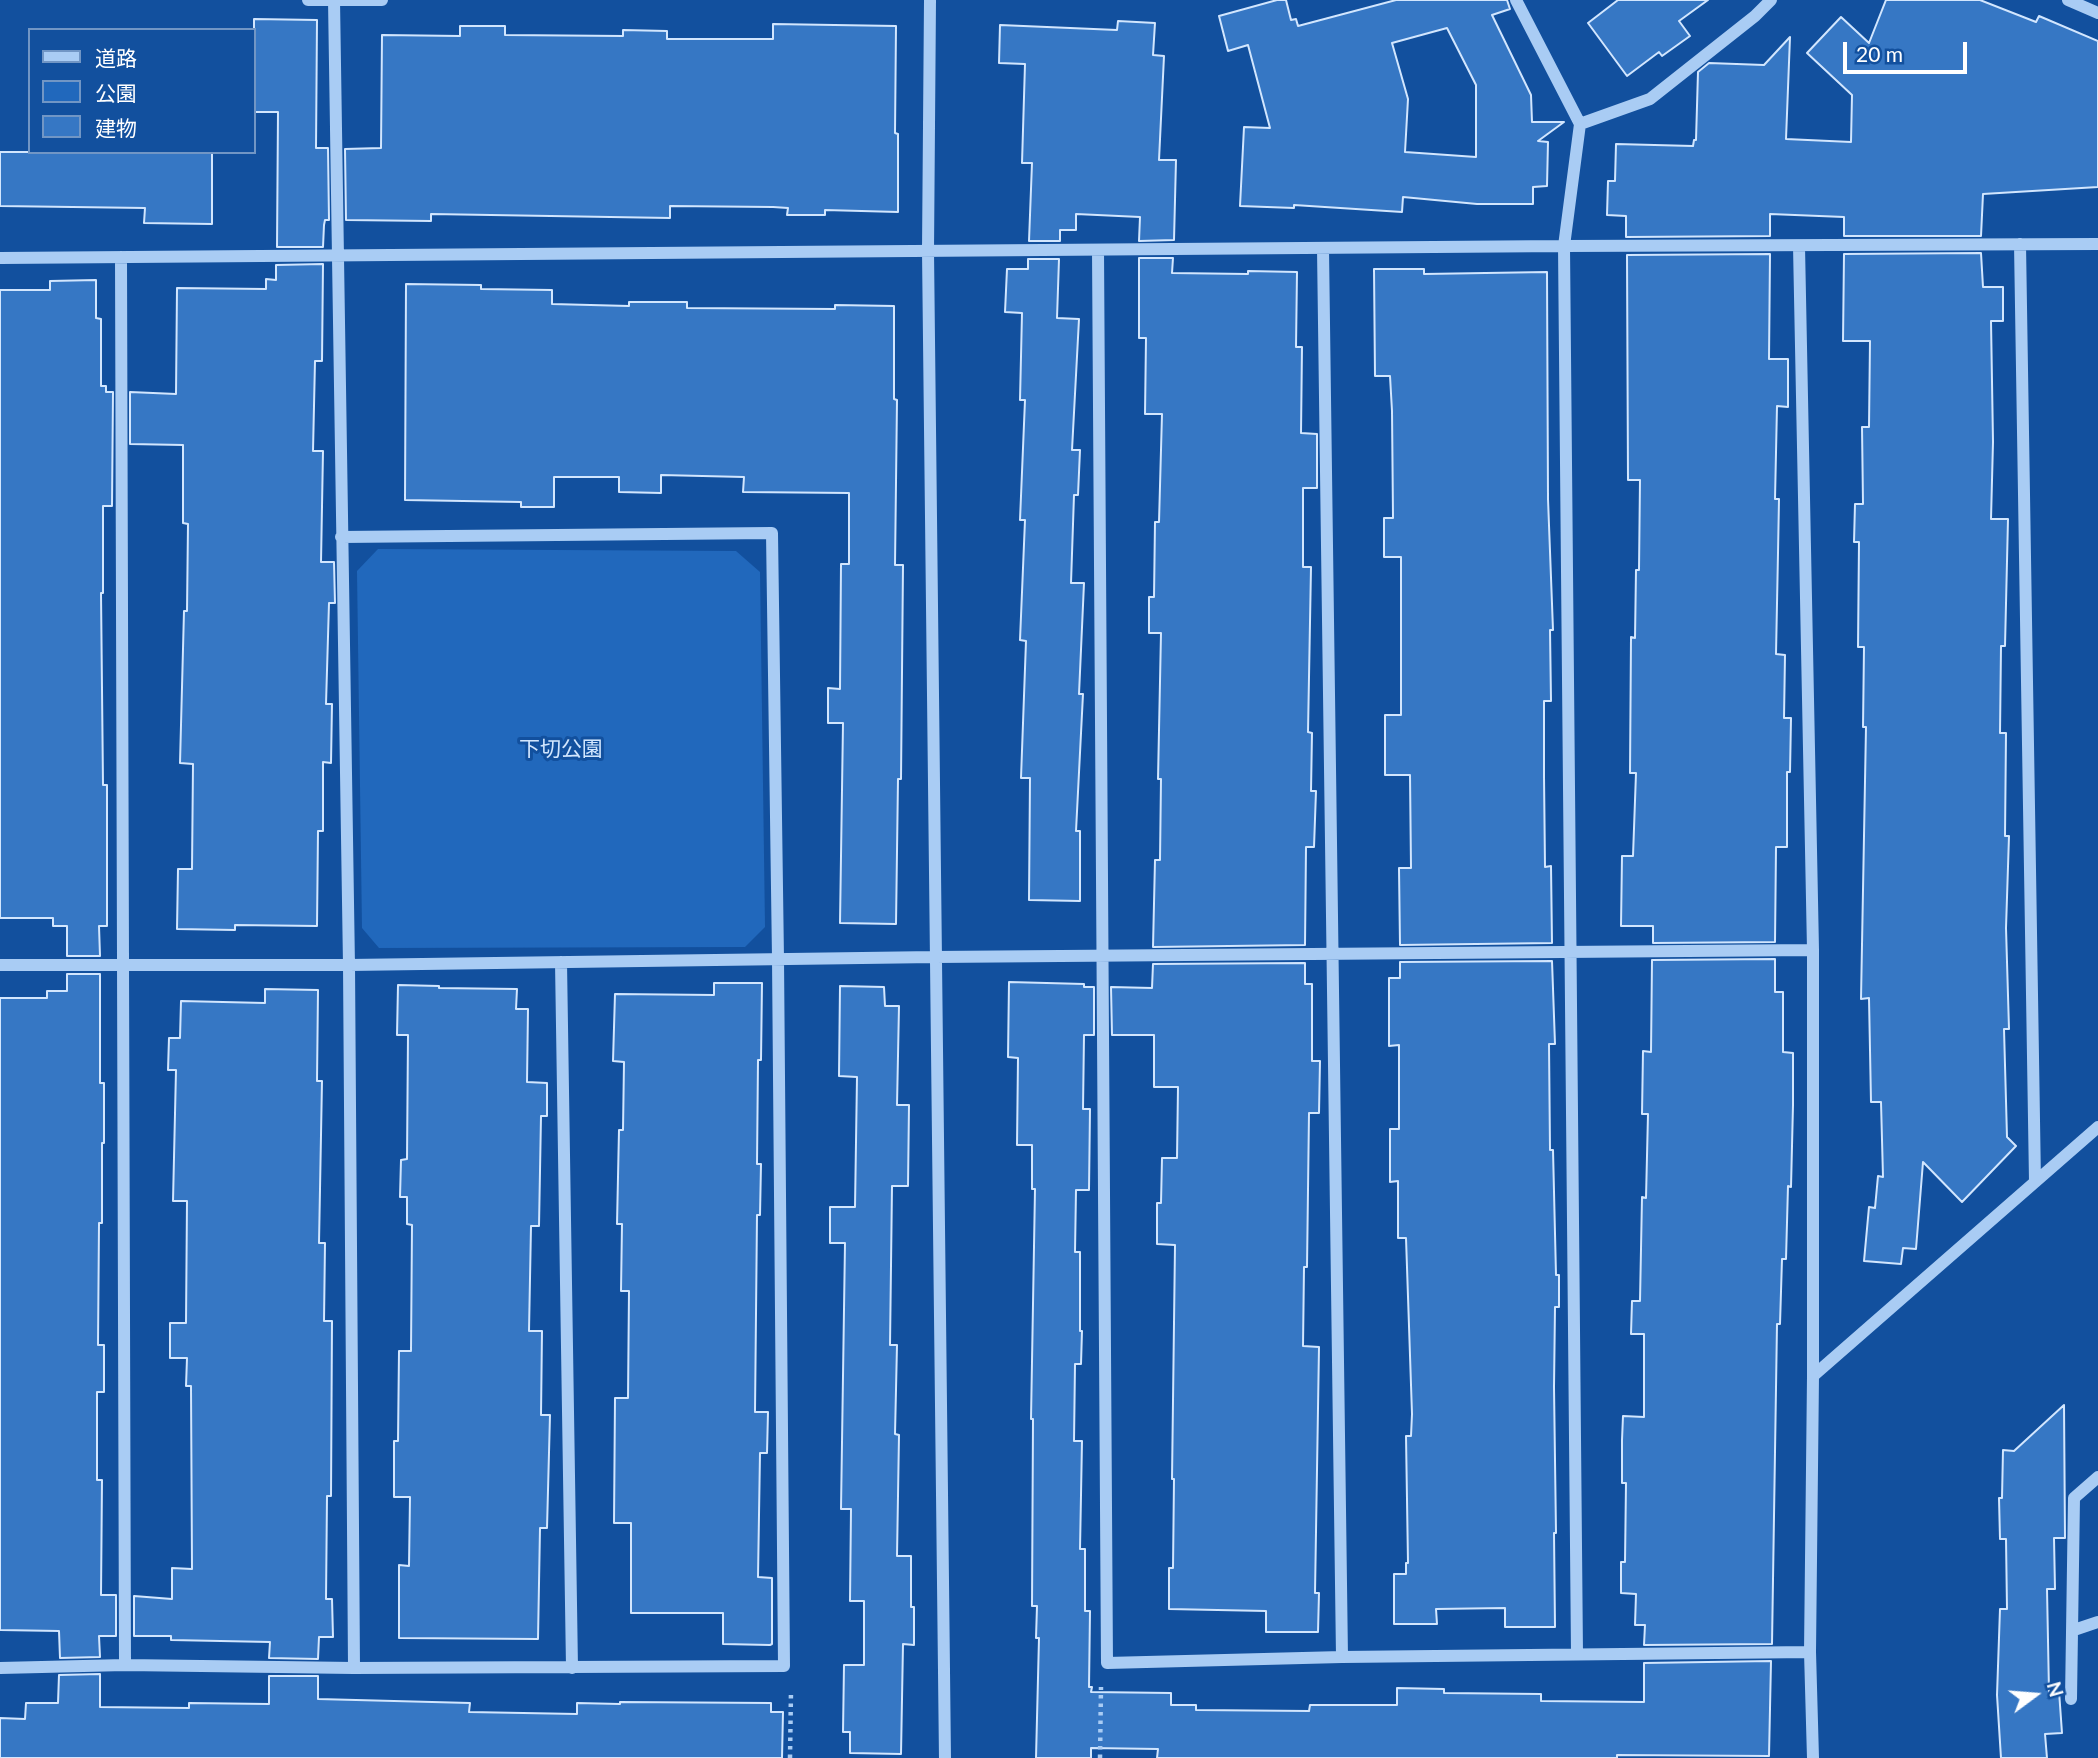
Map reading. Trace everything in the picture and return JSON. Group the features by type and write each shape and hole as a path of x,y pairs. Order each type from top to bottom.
{"street":[{"path":"308,0 382,0"},
{"path":"930,0 928,251 945,1758"},
{"path":"1516,0 1580,124 1564,246 1577,1654"},
{"path":"1580,124 1650,99 1755,16 1771,0"},
{"path":"2068,0 2098,13"},
{"path":"334,1 349,965 354,1668"},
{"path":"2020,244 2035,1182"},
{"path":"0,258 2098,244"},
{"path":"1799,246 1813,950 1810,1652 1812,1758"},
{"path":"1323,249 1342,1657"},
{"path":"1098,250 1108,1663 1342,1657 1810,1652"},
{"path":"121,257 125,1665"},
{"path":"0,1668 125,1665 354,1668 784,1666 772,533 341,537"},
{"path":"0,965 349,965 1813,950"},
{"path":"561,962 572,1668"},
{"path":"1813,1376 2098,1127"},
{"path":"2071,1699 2074,1498 2098,1478"},
{"path":"2074,1630 2098,1622"}],"path":[{"path":"1100,1758 1099,1694 1108,1663"},
{"path":"784,1666 791,1689 790,1758"}],"green space":[{"name":"下切公園","path":"378,549 736,551 760,572 765,927 745,947 379,948 362,928 357,571"}],"building":[{"path":"1286,0 1291,20 1296,19 1298,26 1396,0 1507,0 1510,9 1492,15 1531,95 1532,122 1564,122 1538,141 1548,142 1547,186 1533,187 1533,204 1477,204 1403,197 1402,212 1294,205 1294,208 1240,206 1244,127 1270,128 1248,45 1228,51 1219,16","holes":["1447,28 1476,85 1476,157 1405,152 1408,99 1392,43"]},
{"path":"1618,0 1708,0 1679,21 1690,36 1662,56 1659,52 1627,76 1588,23"},
{"path":"1886,0 1980,0 2036,22 2039,16 2098,41 2098,187 1983,194 1981,236 1844,236 1844,217 1770,214 1770,236 1626,237 1626,216 1607,215 1608,181 1615,181 1616,144 1693,146 1696,140 1698,72 1709,63 1764,65 1790,37 1786,139 1851,142 1852,95 1807,53 1841,17 1869,43"},
{"path":"254,19 317,20 316,148 328,148 329,220 325,220 323,247 277,247 278,112 256,112"},
{"path":"1118,21 1155,23 1153,55 1164,56 1159,160 1176,160 1174,240 1139,241 1140,217 1076,214 1076,230 1060,230 1060,241 1029,241 1032,163 1022,163 1025,64 999,63 1000,25 1117,30"},
{"path":"773,24 896,26 895,133 898,134 898,212 825,210 825,215 787,215 788,208 670,206 670,218 431,214 431,221 346,220 345,149 381,148 382,35 460,36 460,26 505,26 505,35 623,36 623,30 667,31 667,39 773,39"},
{"path":"0,152 212,154 212,224 144,223 145,208 0,206"},
{"path":"1981,253 1983,287 2003,287 2003,321 1991,321 1991,519 2008,519 2005,646 2001,646 2000,733 2006,733 2005,836 2009,836 2006,928 2009,1029 2004,1029 2007,1137 2016,1146 1962,1202 1923,1162 1916,1249 1903,1248 1901,1264 1864,1261 1869,1207 1875,1208 1878,1176 1883,1177 1881,1102 1871,1102 1869,998 1861,999 1866,727 1863,727 1864,647 1858,647 1859,542 1854,542 1855,504 1863,504 1862,427 1869,427 1870,341 1843,341 1844,254"},
{"path":"1770,254 1769,359 1788,359 1788,407 1777,406 1775,499 1779,499 1776,654 1785,655 1784,718 1791,718 1790,772 1787,772 1787,847 1776,847 1775,942 1653,943 1653,926 1621,926 1622,856 1633,856 1636,773 1630,773 1631,637 1635,638 1636,570 1639,570 1640,480 1628,480 1627,255"},
{"path":"1139,258 1173,258 1172,273 1297,272 1296,347 1302,347 1301,433 1317,434 1317,488 1303,488 1303,567 1311,567 1308,732 1312,733 1311,791 1316,791 1314,847 1306,847 1305,945 1153,947 1155,860 1160,860 1161,779 1158,779 1161,633 1149,633 1149,597 1154,597 1155,522 1159,522 1162,414 1145,414 1146,338 1139,338"},
{"path":"1028,259 1059,259 1057,318 1079,319 1072,450 1080,450 1078,495 1074,495 1071,583 1084,583 1079,694 1083,694 1076,831 1080,831 1080,901 1029,900 1030,778 1021,778 1026,641 1020,640 1025,520 1020,520 1025,400 1020,400 1022,313 1005,312 1007,269 1028,269"},
{"path":"323,264 322,361 315,361 313,451 323,451 321,562 334,562 335,603 329,603 326,704 332,704 331,763 323,762 323,831 318,831 317,926 235,925 235,930 177,929 178,869 192,869 193,764 180,763 188,524 183,523 183,445 130,444 130,392 176,394 177,288 266,289 266,279 276,280 276,265"},
{"path":"1374,269 1424,269 1424,274 1547,272 1548,499 1553,630 1550,630 1551,701 1544,701 1544,776 1545,867 1551,866 1552,943 1400,945 1399,868 1411,868 1410,775 1385,775 1385,715 1401,715 1401,557 1384,557 1384,518 1393,518 1392,411 1390,376 1375,376"},
{"path":"96,280 96,318 101,319 101,386 106,386 106,392 113,392 112,506 103,506 101,593 103,785 107,785 107,926 99,926 100,956 67,956 67,926 53,926 53,918 0,918 0,290 50,290 50,281"},
{"path":"406,284 552,290 552,304 629,306 629,302 687,302 687,308 835,309 835,305 894,306 894,399 897,400 895,565 903,565 901,779 898,779 896,924 840,923 843,723 828,723 828,688 840,689 841,564 849,564 849,493 743,492 744,477 661,475 661,493 619,492 619,477 554,477 554,507 521,507 521,502 405,500"},
{"path":"1775,959 1775,992 1783,992 1783,1052 1793,1053 1793,1105 1786,1259 1782,1259 1780,1324 1777,1324 1772,1644 1644,1645 1645,1625 1635,1625 1636,1594 1621,1593 1621,1562 1625,1562 1626,1483 1622,1483 1622,1440 1623,1416 1644,1417 1644,1334 1631,1334 1632,1301 1640,1301 1642,1197 1646,1198 1648,1114 1642,1114 1643,1051 1651,1052 1652,960"},
{"path":"1552,961 1555,1044 1549,1044 1550,1150 1553,1150 1556,1275 1559,1275 1559,1307 1555,1307 1554,1387 1555,1627 1505,1627 1505,1608 1436,1609 1437,1624 1394,1624 1394,1574 1406,1574 1408,1563 1406,1436 1411,1436 1412,1414 1406,1238 1398,1238 1398,1181 1390,1182 1390,1129 1399,1129 1399,1045 1389,1046 1389,978 1400,978 1400,962"},
{"path":"1305,963 1305,984 1312,984 1312,1061 1320,1061 1319,1113 1309,1113 1303,1346 1319,1347 1315,1593 1319,1593 1318,1632 1266,1632 1266,1611 1169,1609 1169,1568 1173,1568 1175,1245 1157,1244 1157,1203 1161,1203 1162,1158 1177,1158 1178,1087 1154,1087 1154,1035 1112,1035 1111,987 1152,988 1153,964"},
{"path":"67,974 100,974 100,1083 104,1083 104,1143 102,1223 99,1223 98,1345 104,1345 104,1392 97,1392 97,1480 102,1480 101,1595 116,1595 116,1636 99,1636 100,1657 60,1658 59,1631 0,1630 0,998 47,998 47,991 67,991"},
{"path":"1009,982 1084,984 1084,987 1094,987 1094,1035 1084,1035 1083,1109 1090,1109 1089,1190 1076,1190 1075,1252 1080,1252 1082,1331 1081,1364 1075,1364 1074,1441 1082,1441 1080,1549 1085,1549 1085,1611 1090,1611 1091,1692 1171,1693 1171,1705 1196,1705 1196,1710 1309,1711 1310,1705 1397,1705 1397,1688 1444,1689 1444,1693 1541,1694 1541,1701 1644,1702 1644,1663 1771,1661 1769,1756 1157,1758 1158,1749 1091,1748 1091,1758 1036,1758 1039,1638 1036,1638 1037,1606 1032,1606 1031,1419 1035,1189 1032,1189 1032,1145 1017,1145 1018,1058 1008,1057"},
{"path":"714,983 762,983 761,1060 758,1060 757,1164 761,1164 760,1215 757,1215 755,1412 768,1412 767,1453 760,1453 758,1577 772,1578 770,1645 723,1644 723,1613 631,1613 631,1523 614,1523 615,1398 628,1398 629,1291 621,1291 622,1224 617,1224 624,1062 613,1061 615,994 714,995"},
{"path":"398,985 517,989 516,1009 528,1009 527,1082 547,1083 547,1116 541,1116 539,1226 531,1226 529,1331 542,1331 541,1415 550,1415 547,1528 540,1528 538,1639 399,1638 399,1565 409,1566 410,1497 394,1497 394,1441 398,1441 399,1351 411,1351 412,1225 407,1224 407,1197 400,1197 401,1160 407,1159 408,1035 397,1035"},
{"path":"840,986 884,987 885,1006 899,1006 897,1105 909,1105 908,1186 892,1186 890,1345 897,1345 897,1556 911,1556 911,1607 914,1607 914,1645 903,1644 901,1754 850,1753 850,1732 843,1732 844,1665 864,1665 864,1601 850,1601 851,1509 841,1509 845,1243 830,1243 830,1207 855,1207 857,1077 839,1076"},
{"path":"265,989 318,990 317,1081 322,1081 319,1243 325,1243 324,1321 332,1321 331,1496 327,1496 326,1599 332,1599 333,1637 319,1637 318,1659 269,1658 270,1642 171,1640 171,1636 134,1636 134,1596 172,1599 172,1568 192,1569 191,1386 186,1386 187,1358 170,1358 170,1323 186,1323 187,1201 173,1201 176,1070 168,1070 169,1038 180,1038 181,1001 265,1003"},
{"path":"2064,1405 2065,1538 2054,1538 2055,1589 2047,1589 2049,1692 2059,1691 2062,1733 2045,1734 2047,1758 2001,1758 1997,1695 2000,1609 2007,1609 2006,1539 2000,1539 1999,1498 2002,1498 2003,1450 2014,1451"},
{"path":"100,1674 100,1707 189,1708 189,1703 269,1704 269,1676 318,1676 318,1699 470,1703 469,1712 577,1714 577,1703 771,1703 771,1712 783,1712 782,1758 0,1758 0,1718 25,1719 26,1703 58,1703 59,1675"}]}
